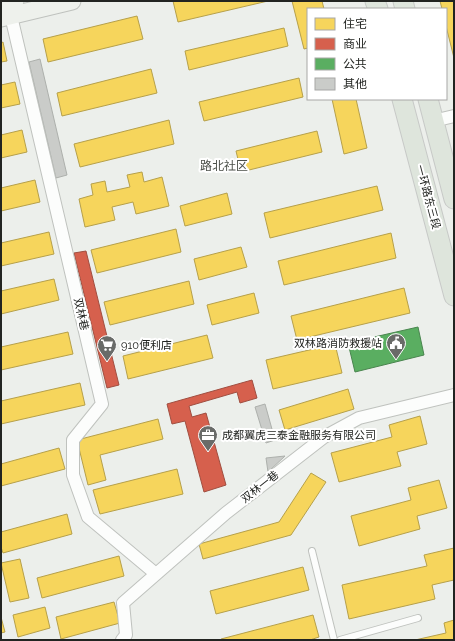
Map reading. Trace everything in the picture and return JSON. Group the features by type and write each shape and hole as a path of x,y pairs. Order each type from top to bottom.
{"main road":[{"path":"7,10 72,1"},
{"name":"一环路东三段","path":"402,100 454,296"},
{"path":"428,100 454,199"}],"street":[{"name":"双林巷","path":"7,10 102,404 73,440 73,475 88,516 156,574"},
{"path":"433,121 454,116"},
{"name":"双林一巷","path":"122,640 126,635 123,603 226,513 324,437 359,418 454,395"}],"lane":[{"path":"312,551 334,640"},
{"path":"340,640 418,618"}],"building: 住宅":[{"path":"173,1 268,1 178,22"},
{"path":"292,1 322,1 324,8 307,8 307,48 304,49"},
{"path":"440,1 454,1 454,58 447,30 447,8 442,8"},
{"path":"137,16 143,39 48,62 43,39"},
{"path":"284,28 288,46 189,70 185,51"},
{"path":"3,42 7,61 1,62 1,43"},
{"path":"151,69 157,93 62,116 57,93"},
{"path":"299,78 303,97 204,121 199,102"},
{"path":"15,82 20,104 1,108 1,85"},
{"path":"332,100 356,100 367,148 344,154"},
{"path":"169,120 174,144 80,167 74,144"},
{"path":"22,130 27,152 1,158 1,135"},
{"path":"317,131 322,152 241,172 236,151"},
{"path":"142,172 144,182 162,177 169,206 136,214 133,202 112,207 115,220 85,227 79,199 93,195 91,184 105,181 107,192 130,187 127,175"},
{"path":"35,180 40,202 1,211 1,188"},
{"path":"377,186 383,210 270,238 264,213"},
{"path":"227,193 232,214 185,226 180,206"},
{"path":"176,229 181,252 97,273 91,250"},
{"path":"49,232 54,254 1,266 1,243"},
{"path":"391,233 396,258 284,285 278,261"},
{"path":"241,247 247,267 199,280 194,259"},
{"path":"54,279 59,300 1,314 1,291"},
{"path":"189,281 194,304 110,325 104,302"},
{"path":"404,288 410,313 297,340 291,316"},
{"path":"254,293 259,313 212,325 207,305"},
{"path":"68,332 73,354 1,370 1,347"},
{"path":"207,335 213,358 128,379 123,356"},
{"path":"335,344 342,373 273,389 266,360"},
{"path":"80,383 85,405 1,424 1,401"},
{"path":"348,389 354,409 285,430 279,410"},
{"path":"420,416 427,444 397,452 401,466 339,482 331,453 392,437 389,425"},
{"path":"158,419 163,439 100,455 106,480 88,485 77,440"},
{"path":"59,448 65,469 1,486 1,464"},
{"path":"177,469 183,494 100,514 93,490"},
{"path":"311,473 326,482 291,535 203,559 199,544 279,522"},
{"path":"439,480 447,508 417,516 420,529 359,546 351,516 411,500 408,488"},
{"path":"67,514 72,534 3,553 1,547 1,532"},
{"path":"454,548 454,580 432,585 435,599 349,619 342,585 427,566 424,555"},
{"path":"119,556 124,576 42,598 37,578"},
{"path":"20,559 29,598 10,602 1,563"},
{"path":"303,567 309,590 216,614 210,591"},
{"path":"114,602 120,623 61,639 56,617"},
{"path":"45,607 50,628 18,637 13,615"},
{"path":"313,615 319,637 310,640 221,640 221,639"},
{"path":"1,617 5,632 1,633"},
{"path":"454,620 454,640 415,640 446,633 444,623"}],"building: 商业":[{"path":"86,251 119,385 107,388 74,253"},
{"path":"252,380 257,398 240,403 237,392 189,406 192,417 206,413 226,485 204,492 185,421 172,424 167,404"}],"building: 公共":[{"path":"418,327 424,355 355,372 348,343"}],"building: 其他":[{"path":"40,59 67,175 56,178 29,62"},
{"path":"265,404 275,440 266,443 255,407"},
{"path":"285,456 268,472 266,458"}],"place":[{"name":"双林路消防救援站","path":"396,360"},
{"name":"910便利店","path":"107,362"},
{"name":"成都翼虎三泰金融服务有限公司","path":"208,452"}],"district":[{"name":"路北社区","path":"224,166"}]}
